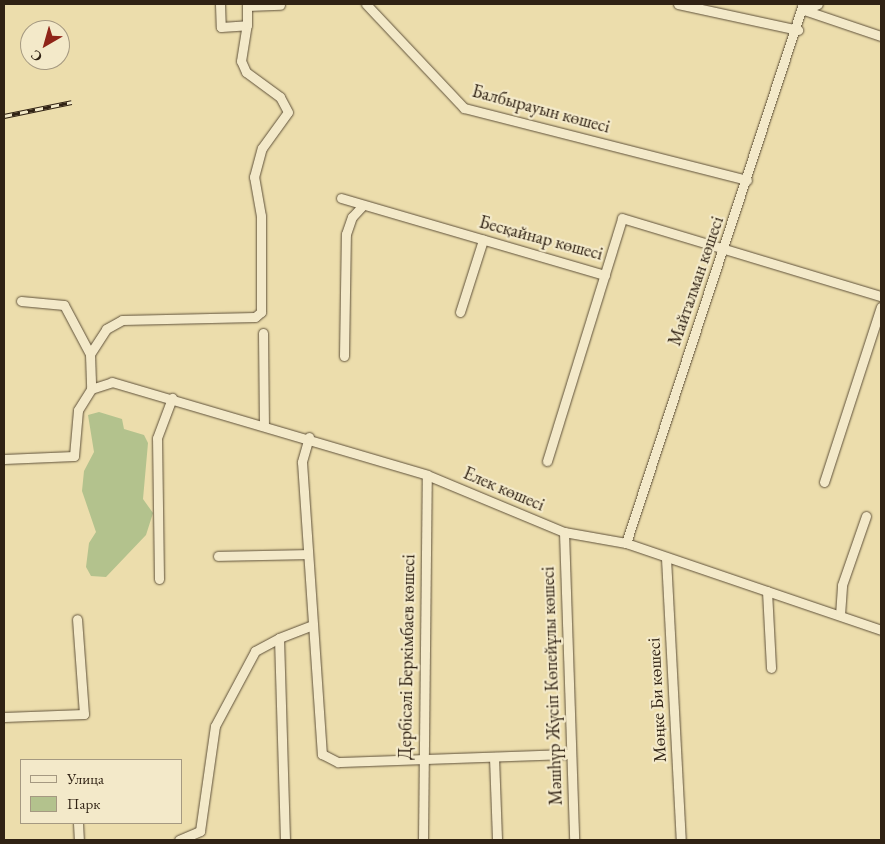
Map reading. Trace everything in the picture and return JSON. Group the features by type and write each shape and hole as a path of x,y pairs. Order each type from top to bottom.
{"street":[{"path":"220,4 221,26 247,25"},
{"name":"Балбырауын көшесі","path":"366,4 464,108 747,180"},
{"path":"678,4 798,30"},
{"path":"804,7 818,4"},
{"path":"90,354 106,329 122,320 255,317 261,312 261,216 254,176 262,148 288,112 280,97 246,72 241,61 247,25 247,6 280,5"},
{"path":"804,7 881,36"},
{"name":"Майталман көшесі","path":"626,543 798,30 804,7"},
{"name":"Бесқайнар көшесі","path":"341,198 604,275 622,218 724,247"},
{"path":"344,356 346,234 352,217 363,205"},
{"path":"460,312 483,240"},
{"path":"724,247 881,296"},
{"path":"546,461 604,275"},
{"path":"4,459 74,456 78,410 91,389 90,354 64,305 22,301"},
{"path":"824,482 881,307"},
{"path":"263,333 264,424"},
{"name":"Елек көшесі","path":"91,389 112,382 309,437 427,475 564,532 626,543 881,630"},
{"path":"159,579 157,438 172,398"},
{"path":"309,437 302,462 311,626 322,754 338,762 421,757 570,754"},
{"name":"Дербісәлі Беркімбаев көшесі","path":"423,840 421,757 427,475"},
{"path":"840,615 842,586 866,516"},
{"name":"Мәшһүр Жүсіп Көпейұлы көшесі","path":"564,532 574,840"},
{"path":"218,556 307,554"},
{"name":"Мөңке Би көшесі","path":"666,558 681,840"},
{"path":"767,591 772,668"},
{"path":"4,717 84,714 77,618"},
{"path":"179,840 200,831 215,726 255,651 279,638 311,626"},
{"path":"279,638 285,840"},
{"path":"494,757 497,840"},
{"path":"78,824 79,840"}],"green space":[{"path":"99,412 122,419 124,429 144,435 148,443 143,499 153,513 146,535 106,577 91,576 86,567 89,543 96,532 82,491 84,471 94,452 88,415"}],"railway":[{"path":"4,116 72,102"}]}
